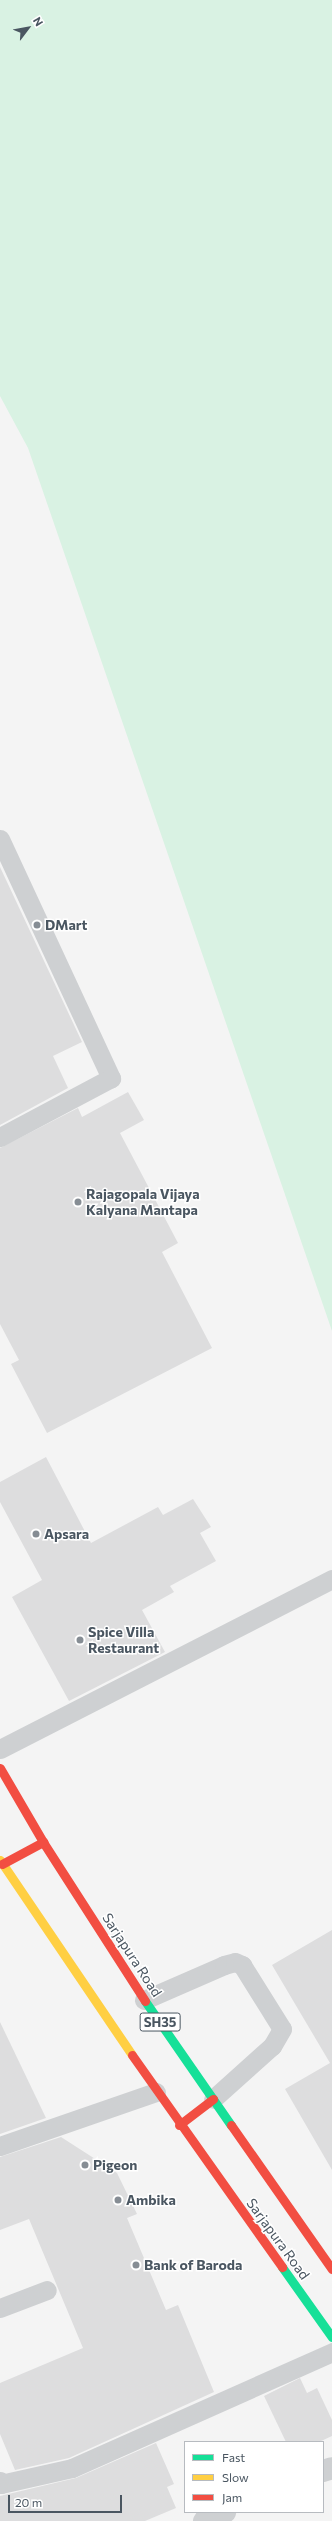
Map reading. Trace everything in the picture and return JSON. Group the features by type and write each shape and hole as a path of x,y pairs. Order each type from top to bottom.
{"main road":[{"name":"Sarjapura Road","path":"0,1768 43,1842 144,2000 332,2269"},
{"path":"1,1862 43,1842"},
{"name":"Sarjapura Road","path":"1,1862 156,2092 332,2337"},
{"path":"179,2125 213,2099"}],"street":[{"path":"204,2521 223,2513"}],"lane":[{"path":"0,839 111,1078 0,1137"},
{"path":"0,1749 332,1579"},
{"path":"144,2000 224,1964 235,1962 242,1965 282,2029 272,2046 213,2099"},
{"path":"0,2146 156,2092"},
{"path":"0,2308 47,2290"},
{"path":"0,2481 1,2484 72,2468 332,2352"}],"green space":[{"path":"0,0 332,0 332,1331 28,448 0,396"}],"building":[{"path":"0,867 82,1042 53,1056 68,1088 0,1125"},
{"path":"128,1092 144,1120 120,1133 178,1243 162,1252 212,1348 47,1433 11,1364 19,1360 0,1324 0,1148 78,1108 82,1117"},
{"path":"46,1457 91,1543 158,1507 163,1515 193,1499 211,1527 200,1533 216,1561 170,1586 174,1592 142,1610 165,1652 69,1701 12,1597 42,1580 0,1502 0,1482"},
{"path":"332,1930 332,2170 285,2089 330,2063 272,1965"},
{"path":"0,2022 46,2118 0,2134"},
{"path":"61,2137 117,2173 137,2214 127,2218 166,2310 178,2305 214,2392 69,2458 15,2470 0,2434 0,2383 83,2348 29,2219 0,2230 0,2157"},
{"path":"300,2378 307,2393 317,2388 332,2420 332,2436 321,2441 286,2441 264,2396"},
{"path":"156,2443 174,2484 167,2487 176,2508 145,2521 0,2521 0,2496 76,2478"}],"traffic: fast":[{"path":"145,2001 231,2125"},
{"path":"282,2267 332,2337"}],"traffic: slow":[{"path":"0,1860 132,2055"}],"traffic: jam":[{"path":"0,1768 43,1842 145,2001"},
{"path":"2,1864 43,1842"},
{"path":"132,2055 282,2267"},
{"path":"179,2125 213,2099"},
{"path":"231,2125 332,2269"}],"place":[{"name":"DMart","path":"37,925"},
{"name":"Rajagopala Vijaya Kalyana Mantapa","path":"78,1202"},
{"name":"Apsara","path":"36,1534"},
{"name":"Spice Villa Restaurant","path":"80,1640"},
{"name":"Pigeon","path":"85,2165"},
{"name":"Ambika","path":"118,2200"},
{"name":"Bank of Baroda","path":"136,2265"}]}
